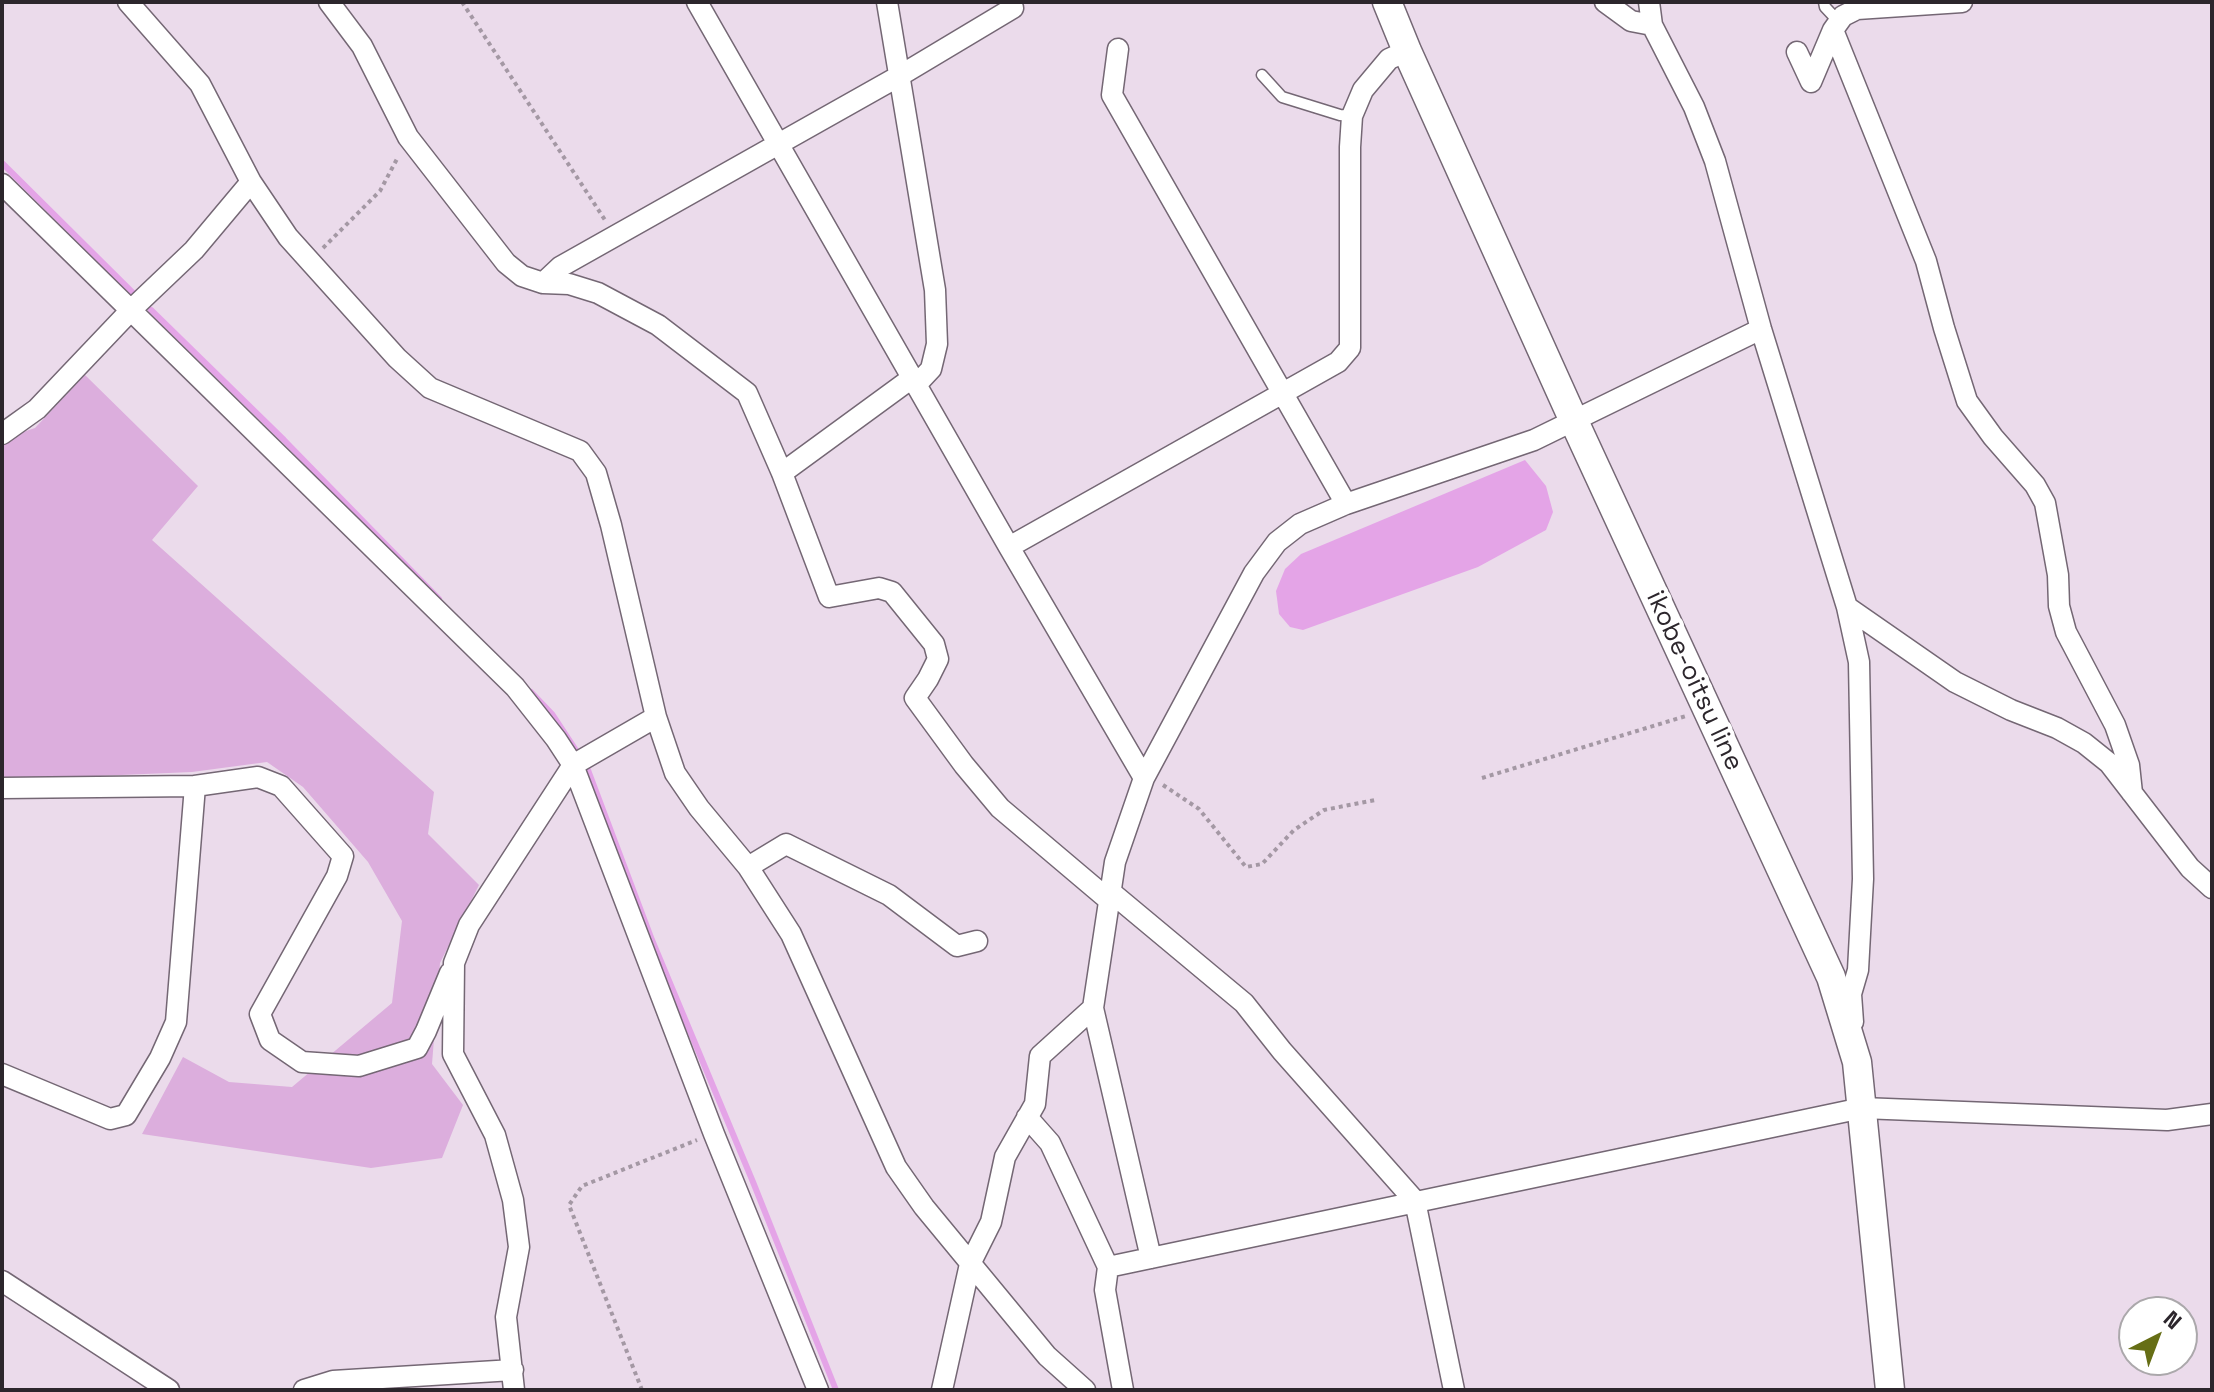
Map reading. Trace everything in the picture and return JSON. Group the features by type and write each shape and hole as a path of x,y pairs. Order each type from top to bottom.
{"main road":[{"name":"ikobe-oitsu line","path":"1387,2 1573,419 1831,977 1857,1062 1890,1390"}],"street":[{"path":"128,2 200,84 251,182 288,237 397,358 430,388 580,451 596,473 656,717 675,773 699,808 748,867 791,934 896,1167 924,1207 1047,1356 1085,1390"},
{"path":"329,2 362,46 408,137 506,263 522,276 543,283 569,284 598,293 658,325 747,393 782,473 829,597 879,588 892,592 934,644 938,659 915,698 964,765 1000,808 1244,1003 1282,1051 1415,1201 1454,1390"},
{"path":"697,2 1144,778"},
{"path":"782,473 931,369 937,344 935,290 887,2"},
{"path":"1605,2 1631,21 1652,25"},
{"path":"1649,2 1652,25 1694,107 1715,161 1761,329 1847,607 1859,662 1863,879 1858,970 1851,994 1857,1062"},
{"path":"1797,52 1811,82 1843,16 1857,9 1962,2"},
{"path":"543,283 560,267 901,75 1013,8"},
{"path":"1836,26 1926,261 1967,401 1993,437 2035,485 2045,503 2058,575 2059,606 2066,632 2115,725 2129,765 2132,793"},
{"path":"1118,49 1112,95 1346,504"},
{"path":"1009,547 1338,362 1350,348 1352,116 1363,90 1389,59 1407,51"},
{"path":"2,434 37,409 132,309 194,250 251,182"},
{"path":"2,184 515,687 556,739 573,765 714,1134 818,1390"},
{"path":"1151,1258 1093,1008 1115,862 1144,778 1254,573 1277,542 1300,524 1346,504 1534,440 1761,329"},
{"path":"1847,607 1955,682 2084,743 2109,763 2190,868 2212,888"},
{"path":"2,788 195,786 258,777 281,786 343,856 337,876 260,1014 270,1040 302,1062 359,1066 417,1048 469,925 573,765 656,717"},
{"path":"2,1074 110,1119 126,1115 160,1058 176,1022 195,786"},
{"path":"748,867 786,844 889,895 957,946 977,941"},
{"path":"304,1390 333,1381 513,1380 506,1317 519,1247 513,1200 495,1135 453,1054 454,963"},
{"path":"942,1390 970,1264 991,1222 1005,1157 1035,1104 1040,1056 1093,1008"},
{"path":"1108,1267 1862,1108 2167,1120 2212,1114"},
{"path":"1027,1117 1050,1143 1108,1267 1105,1290 1123,1390"},
{"path":"2,1281 169,1390"}],"lane":[{"path":"1824,2 1836,26"},
{"path":"1262,75 1282,97 1352,116"}],"path":[{"path":"462,2 615,236"},
{"path":"310,261 380,191 408,137"},
{"path":"1482,778 1707,710"},
{"path":"1144,778 1167,787 1199,809 1246,867 1262,864 1294,830 1324,810 1375,800"},
{"path":"642,1390 569,1205 582,1186 714,1134"}],"shaded area":[{"path":"85,375 198,486 152,540 434,792 428,834 479,885 440,963 432,1064 463,1105 442,1158 371,1168 142,1134 183,1057 229,1082 292,1087 392,1003 402,921 368,862 303,787 267,762 192,772 2,780 2,439 35,428"},
{"path":"1525,460 1546,486 1553,512 1546,530 1478,567 1303,630 1290,627 1279,614 1276,591 1285,569 1301,554"}],"waterway":[{"path":"2,163 133,293"},
{"path":"151,310 284,440 439,599"},
{"path":"531,692 552,714 575,749"},
{"path":"588,770 652,940 836,1390"}]}
